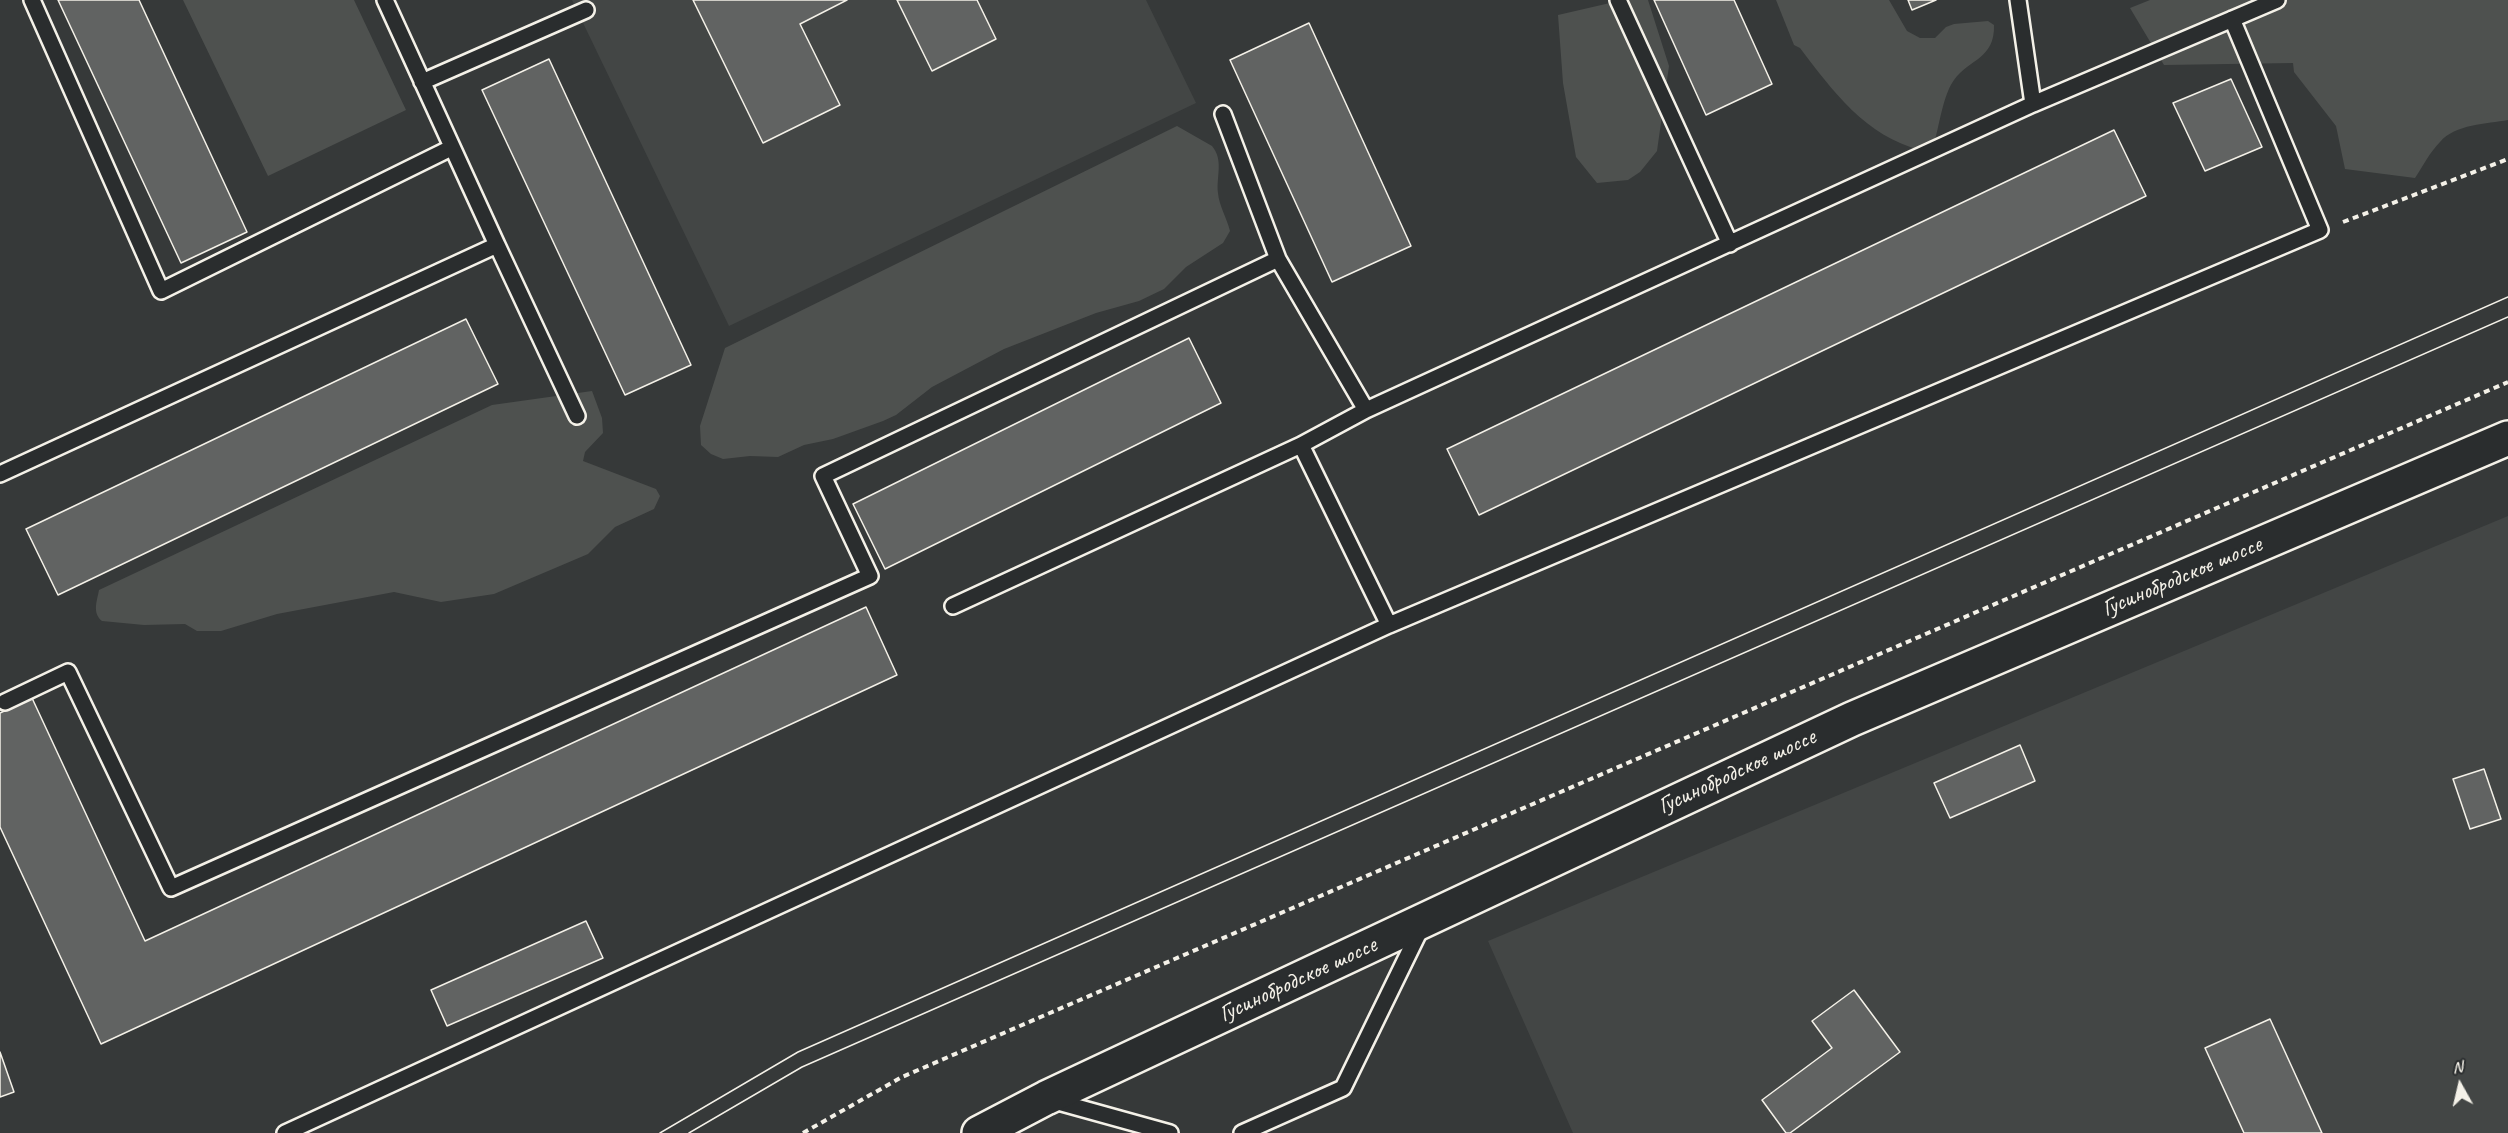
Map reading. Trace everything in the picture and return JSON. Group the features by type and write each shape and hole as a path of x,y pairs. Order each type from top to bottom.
{"main road":[{"name":"Гусинобродское шоссе","path":"979,1133 1046,1098 1852,719 2508,438"}],"lane":[{"path":"32,0 160,291 451,148"},
{"path":"385,0 451,148 577,416"},
{"path":"1618,0 1730,244"},
{"path":"2018,0 2033,104"},
{"path":"953,606 1300,445 1366,410 2033,104 2277,0"},
{"path":"422,82 586,10"},
{"path":"285,1133 1389,625 2320,230 2232,19"},
{"path":"1223,114 1278,259 1366,410"},
{"path":"0,474 497,245"},
{"path":"2,699 68,672 171,888 870,576 823,476 1278,259"},
{"path":"1300,445 1389,625"},
{"path":"1242,1133 1343,1088 1426,919"},
{"path":"1046,1098 1170,1133"}],"path":[{"path":"2320,230 2508,159"},
{"path":"803,1133 902,1077 2508,382"}],"shaded area":[{"path":"183,0 354,0 406,110 268,176"},
{"path":"572,0 1146,0 1196,103 729,326"},
{"path":"1623,0 1648,0 1669,66 1657,151 1640,172 1628,180 1597,183 1576,157 1563,83 1558,15"},
{"path":"1776,0 1889,0 1907,31 1920,38 1935,38 1946,27 1954,24 1988,21 1994,25 1993,36 1986,52 1960,73 1950,86 1934,144 1921,150 1901,144 1883,134 1852,110 1800,48 1794,45"},
{"path":"2150,0 2508,0 2508,120 2463,128 2446,136 2433,150 2415,178 2345,169 2336,126 2294,72 2293,63 2164,65 2130,8"},
{"path":"1177,126 1212,146 1216,151 1219,163 1219,198 1230,231 1223,243 1186,267 1164,289 1139,301 1096,313 1004,349 932,387 896,415 833,439 804,445 778,457 750,456 723,459 711,454 701,445 700,426 725,348"},
{"path":"592,391 602,418 603,433 585,452 583,461 656,489 660,496 654,509 615,527 588,554 494,594 441,602 394,592 277,614 221,631 197,631 185,624 144,625 102,621 97,614 99,590 492,405"},
{"path":"2508,516 2508,1133 1573,1133 1488,941"}],"building":[{"path":"58,0 139,0 247,232 181,263"},
{"path":"693,0 847,0 800,24 840,105 763,143"},
{"path":"897,0 977,0 996,39 932,71"},
{"path":"1654,0 1734,0 1772,84 1706,115"},
{"path":"1908,0 1936,0 1912,10"},
{"path":"1309,23 1411,246 1332,282 1230,60"},
{"path":"549,59 691,365 625,395 482,90"},
{"path":"2231,79 2262,147 2205,171 2173,103"},
{"path":"2114,130 2146,196 1479,515 1447,449"},
{"path":"466,319 498,384 58,595 26,529"},
{"path":"1189,338 1221,403 885,569 853,504"},
{"path":"866,607 897,675 101,1044 0,827 0,713 32,698 145,941"},
{"path":"2020,745 2035,781 1950,818 1934,783"},
{"path":"2484,769 2501,819 2470,829 2453,779"},
{"path":"586,921 603,958 447,1026 431,990"},
{"path":"1854,990 1900,1052 1790,1133 1786,1133 1762,1100 1832,1048 1812,1021"},
{"path":"2270,1019 2322,1133 2244,1133 2205,1048"},
{"path":"0,1052 14,1092 0,1097"}],"tram line":[{"path":"660,1133 798,1052 2508,297"},
{"path":"689,1133 802,1067 2508,317"}]}
